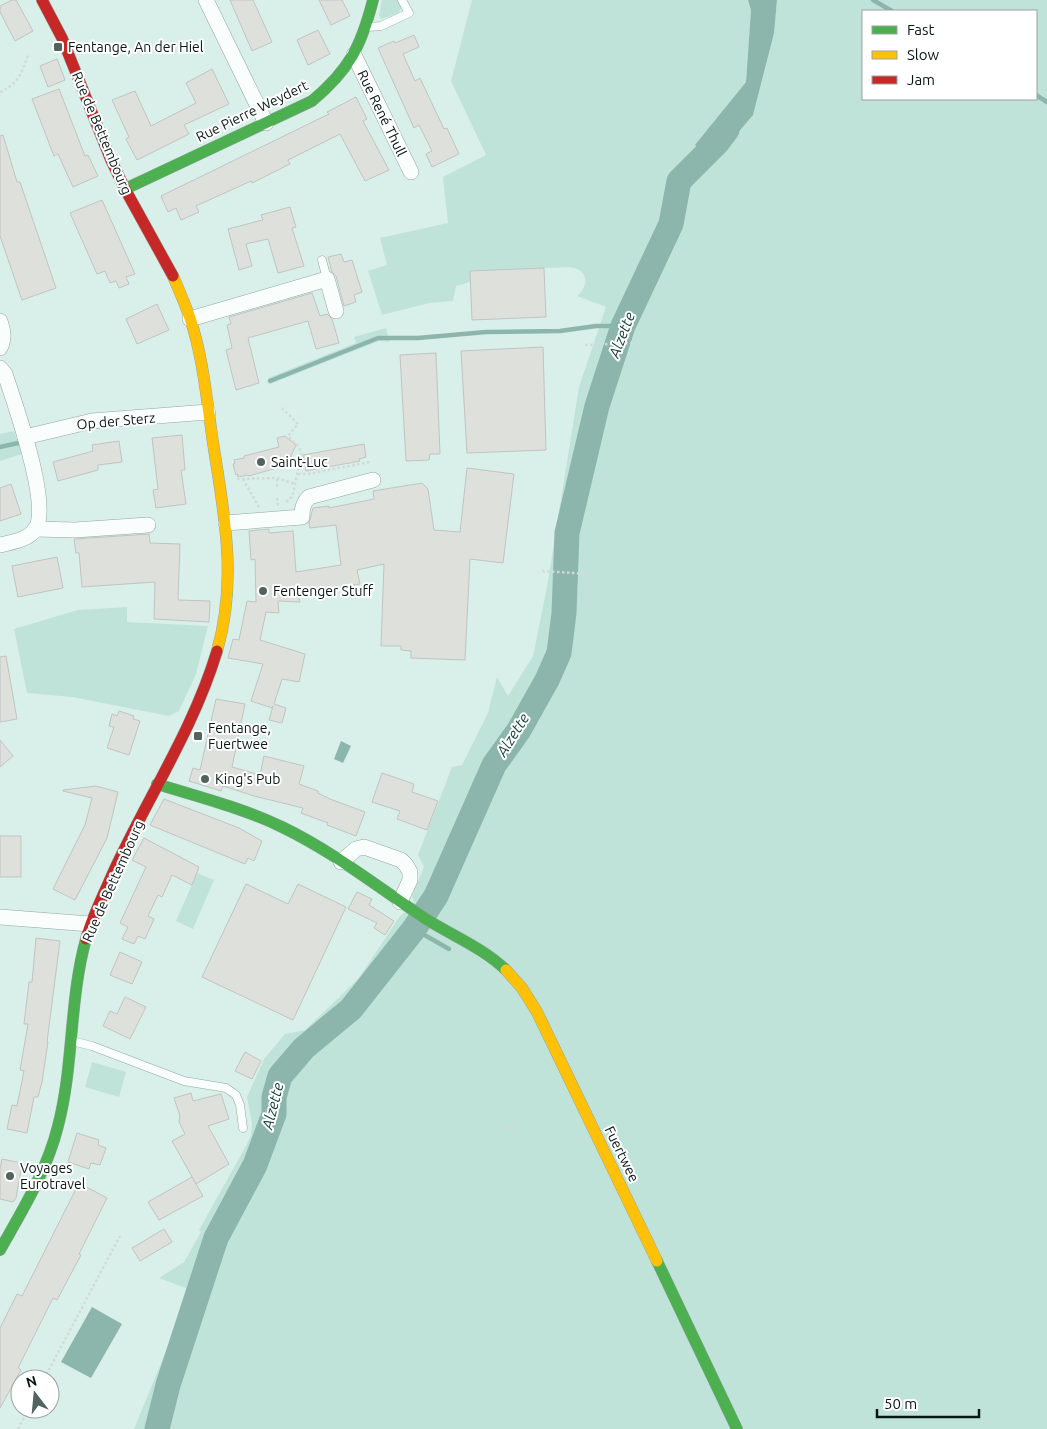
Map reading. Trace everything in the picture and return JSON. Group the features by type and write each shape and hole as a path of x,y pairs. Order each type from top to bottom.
{"main road":[{"name":"Rue de Bettembourg","path":"0,1250 27,1203 44,1166 58,1127 68,1072 80,956 90,924 121,855 197,707 222,633 227,602 229,570 226,523 200,359 190,319 172,273 111,160 62,38 42,0"},
{"name":"Rue Pierre Weydert","path":"125,189 312,102 335,81 354,55 366,27 373,0"},
{"path":"157,784 228,805 299,836 342,862 403,904"},
{"name":"Fuertwee","path":"403,904 499,963 524,991 537,1012 737,1429"}],"street":[{"path":"206,0 266,123"},
{"name":"Rue René Thull","path":"354,55 410,172"},
{"path":"190,319 327,279 336,311"},
{"path":"0,321 3,342 0,348"},
{"path":"0,368 5,374 25,437 34,471 40,513 35,529 29,535 0,545"},
{"name":"Op der Sterz","path":"25,437 92,421 208,412"},
{"path":"226,523 302,517 304,503 309,497 373,480"},
{"path":"35,529 75,530 148,525"},
{"path":"342,862 356,849 364,847 401,860 410,872 410,880 403,904"},
{"path":"0,917 90,924"}],"lane":[{"path":"366,27 381,26 409,13 402,0"},
{"path":"322,260 327,279"},
{"path":"72,1040 184,1081 226,1088 236,1095 243,1128"}],"path":[{"path":"0,92 14,83 20,76 28,55"},
{"path":"585,345 636,343"},
{"path":"270,507 278,506 290,499 298,474 301,455 299,447 288,436 298,424 282,408"},
{"path":"298,474 308,474 370,462"},
{"path":"237,479 277,478 295,484"},
{"path":"277,478 277,487"},
{"path":"243,479 258,507 262,508"},
{"path":"278,498 278,506"},
{"path":"542,570 590,574"},
{"path":"504,1128 516,1128"},
{"path":"49,1369 120,1236"}],"shaded area":[{"path":"382,0 399,0 401,9 398,13 382,19 379,16"},
{"path":"472,0 748,0 751,10 746,82 696,145 713,162 774,33 777,0 1047,0 1047,1429 134,1429 191,1290 159,1278 184,1262 201,1232 199,1230 246,1146 251,1135 252,1123 247,1097 264,1059 285,1034 305,1030 358,979 400,916 415,905 412,896 424,867 418,855 452,767 462,765 488,713 497,677 508,696 533,656 547,587 579,387 606,307 577,296 584,287 585,278 580,271 569,267 470,271 470,282 456,286 453,301 429,303 382,315 368,271 387,265 380,238 448,223 443,177 486,155 451,81"},
{"path":"748,0 777,0 774,33 753,115 713,162 695,145 746,82 751,10"},
{"path":"386,328 390,342 379,341 270,384 268,378 356,343 354,337"},
{"path":"14,431 22,454 0,461 0,434"},
{"path":"127,607 127,622 208,626 196,674 179,711 169,716 72,697 27,693 14,629 78,610"},
{"path":"341,741 351,746 343,763 334,759"},
{"path":"197,873 214,880 193,929 176,921"},
{"path":"92,1062 126,1072 119,1097 85,1087"},
{"path":"92,1307 122,1324 91,1378 61,1362"}],"building":[{"path":"16,0 33,31 15,41 0,12 0,6"},
{"path":"230,0 253,0 272,42 252,51"},
{"path":"319,0 342,0 350,16 331,25"},
{"path":"318,30 330,54 308,65 297,40"},
{"path":"414,35 419,47 403,54 415,81 420,78 444,129 447,128 459,154 432,167 426,154 432,151 419,125 414,128 378,48"},
{"path":"57,59 65,80 48,87 40,66"},
{"path":"212,69 229,104 184,125 189,134 137,160 126,139 129,137 112,100 135,91 151,126 196,103 186,83"},
{"path":"59,89 85,156 88,155 98,176 73,187 58,154 54,156 32,99"},
{"path":"356,97 367,119 363,121 389,170 365,181 340,134 288,160 290,164 252,183 251,181 196,206 199,212 181,220 176,208 168,212 161,196 329,114 327,112"},
{"path":"3,135 17,182 20,182 56,288 22,300 0,236 0,136"},
{"path":"102,200 135,274 126,277 129,284 119,288 116,281 110,283 105,271 97,274 70,213"},
{"path":"290,207 296,227 292,228 304,266 278,273 268,239 246,244 252,266 239,270 228,229 263,220 261,215"},
{"path":"341,254 344,262 352,260 362,292 354,295 356,302 344,306 336,276 332,272 328,257"},
{"path":"544,268 546,317 472,320 470,271"},
{"path":"312,293 320,316 327,314 332,319 339,343 316,349 308,321 248,338 259,383 236,390 226,350 232,348 227,325 231,324 229,317"},
{"path":"157,304 169,330 137,344 126,319"},
{"path":"543,347 546,450 467,453 461,351"},
{"path":"436,353 440,454 430,454 429,460 406,461 400,355"},
{"path":"182,435 185,470 181,470 186,504 156,508 153,490 158,489 152,438"},
{"name":"Saint-Luc","path":"285,436 296,445 287,465 249,476 238,477 238,474 236,475 233,464 235,463 234,460 279,447 277,438"},
{"path":"119,441 122,462 98,465 98,470 58,481 53,462 93,451 92,445"},
{"path":"364,444 366,457 359,459 360,461 306,471 303,455"},
{"path":"467,468 514,474 503,563 470,559 465,660 411,658 411,651 401,650 401,646 381,646 384,564 357,570 360,584 298,594 300,602 278,601 279,613 266,612 260,640 305,654 299,682 282,679 274,704 286,708 282,723 269,720 273,706 272,708 251,701 263,664 228,658 233,639 239,640 247,601 256,602 255,559 251,560 249,531 269,529 269,533 293,531 296,572 341,565 336,525 310,528 309,523 313,508 329,506 329,508 374,499 373,491 422,483 428,489 434,530 460,532"},
{"path":"11,484 21,514 0,521 0,488"},
{"path":"149,534 150,543 180,544 178,600 210,601 209,622 154,619 155,582 82,587 79,553 76,553 74,539"},
{"path":"57,557 63,588 18,597 12,566"},
{"path":"6,656 17,719 0,722 0,657"},
{"path":"216,699 245,704 232,767 260,775 264,756 304,766 299,784 318,791 318,793 330,799 365,812 356,836 301,813 303,808 223,786 221,791 189,781 193,768 200,770"},
{"path":"119,711 134,716 133,719 140,721 129,755 107,748 114,727 109,726 112,714 117,716"},
{"path":"0,740 13,756 0,767"},
{"path":"382,773 414,784 412,792 438,801 427,830 397,819 400,811 372,802"},
{"path":"96,786 118,792 107,838 75,900 53,889 85,825 92,798 63,790"},
{"path":"164,799 239,828 262,841 254,861 248,858 245,864 150,825"},
{"path":"0,836 21,836 21,877 0,877"},
{"path":"144,838 199,867 192,885 172,875 162,897 158,895 148,916 154,919 145,939 138,936 134,944 122,939 128,927 120,923 146,867 132,860"},
{"path":"246,884 288,904 298,884 346,907 293,1020 202,977"},
{"path":"357,892 372,899 369,905 394,921 385,935 374,928 377,923 348,909"},
{"path":"36,938 60,941 42,1082 38,1097 34,1097 27,1133 7,1129 12,1105 17,1106 24,1071 20,1070 28,1024 24,1024 29,982 32,982"},
{"path":"120,952 142,962 132,984 110,975"},
{"path":"125,997 146,1007 130,1039 103,1026 110,1011 117,1014"},
{"path":"245,1052 261,1061 252,1079 235,1071"},
{"path":"191,1093 193,1101 221,1094 229,1119 208,1126 229,1164 196,1184 172,1141 185,1134 179,1122 180,1116 174,1098"},
{"path":"77,1133 99,1140 98,1145 106,1148 100,1165 91,1163 89,1169 68,1162"},
{"name":"Voyages Eurotravel","path":"2,1159 22,1163 16,1198 13,1202 0,1199"},
{"path":"192,1177 203,1196 159,1220 148,1202"},
{"path":"79,1183 107,1198 79,1254 81,1255 57,1300 53,1298 18,1368 20,1369 10,1369 10,1390 0,1408 0,1328 17,1294 22,1296"},
{"path":"164,1229 172,1242 140,1261 132,1248"}],"waterway":[{"path":"873,0 890,10"},
{"path":"1037,96 1047,102"},
{"name":"Alzette","path":"157,1429 168,1385 216,1238 255,1165 274,1114 274,1097 280,1076 304,1048 351,1009 414,929 436,896 494,765 519,730 547,680 559,653 564,613 567,533 597,406 623,326 671,224 679,181 717,143 727,130"},
{"path":"270,381 378,338 418,338 486,332 560,331 596,326 623,326"},
{"path":"0,447 18,443"},
{"path":"414,929 449,949"}],"traffic: fast":[{"path":"125,189 312,101 335,79 352,56 364,31 373,0"},
{"path":"157,784 252,814 301,837 338,859 426,919 478,949 506,970"},
{"path":"0,1250 41,1175 58,1126 67,1080 77,985 86,939"},
{"path":"657,1261 737,1429"}],"traffic: slow":[{"path":"173,276 190,318 199,350 225,525 228,575 227,600 217,651"},
{"path":"506,970 522,988 537,1012 657,1261"}],"traffic: jam":[{"path":"42,0 62,38 111,160 173,276"},
{"path":"86,939 94,915 125,847 195,709 217,651"}],"place":[{"name":"Fentange, An der Hiel","path":"58,47"},
{"name":"Saint-Luc","path":"261,462"},
{"name":"Fentenger Stuff","path":"263,591"},
{"name":"Fentange, Fuertwee","path":"198,736"},
{"name":"King's Pub","path":"205,779"},
{"name":"Voyages Eurotravel","path":"10,1176"}]}
